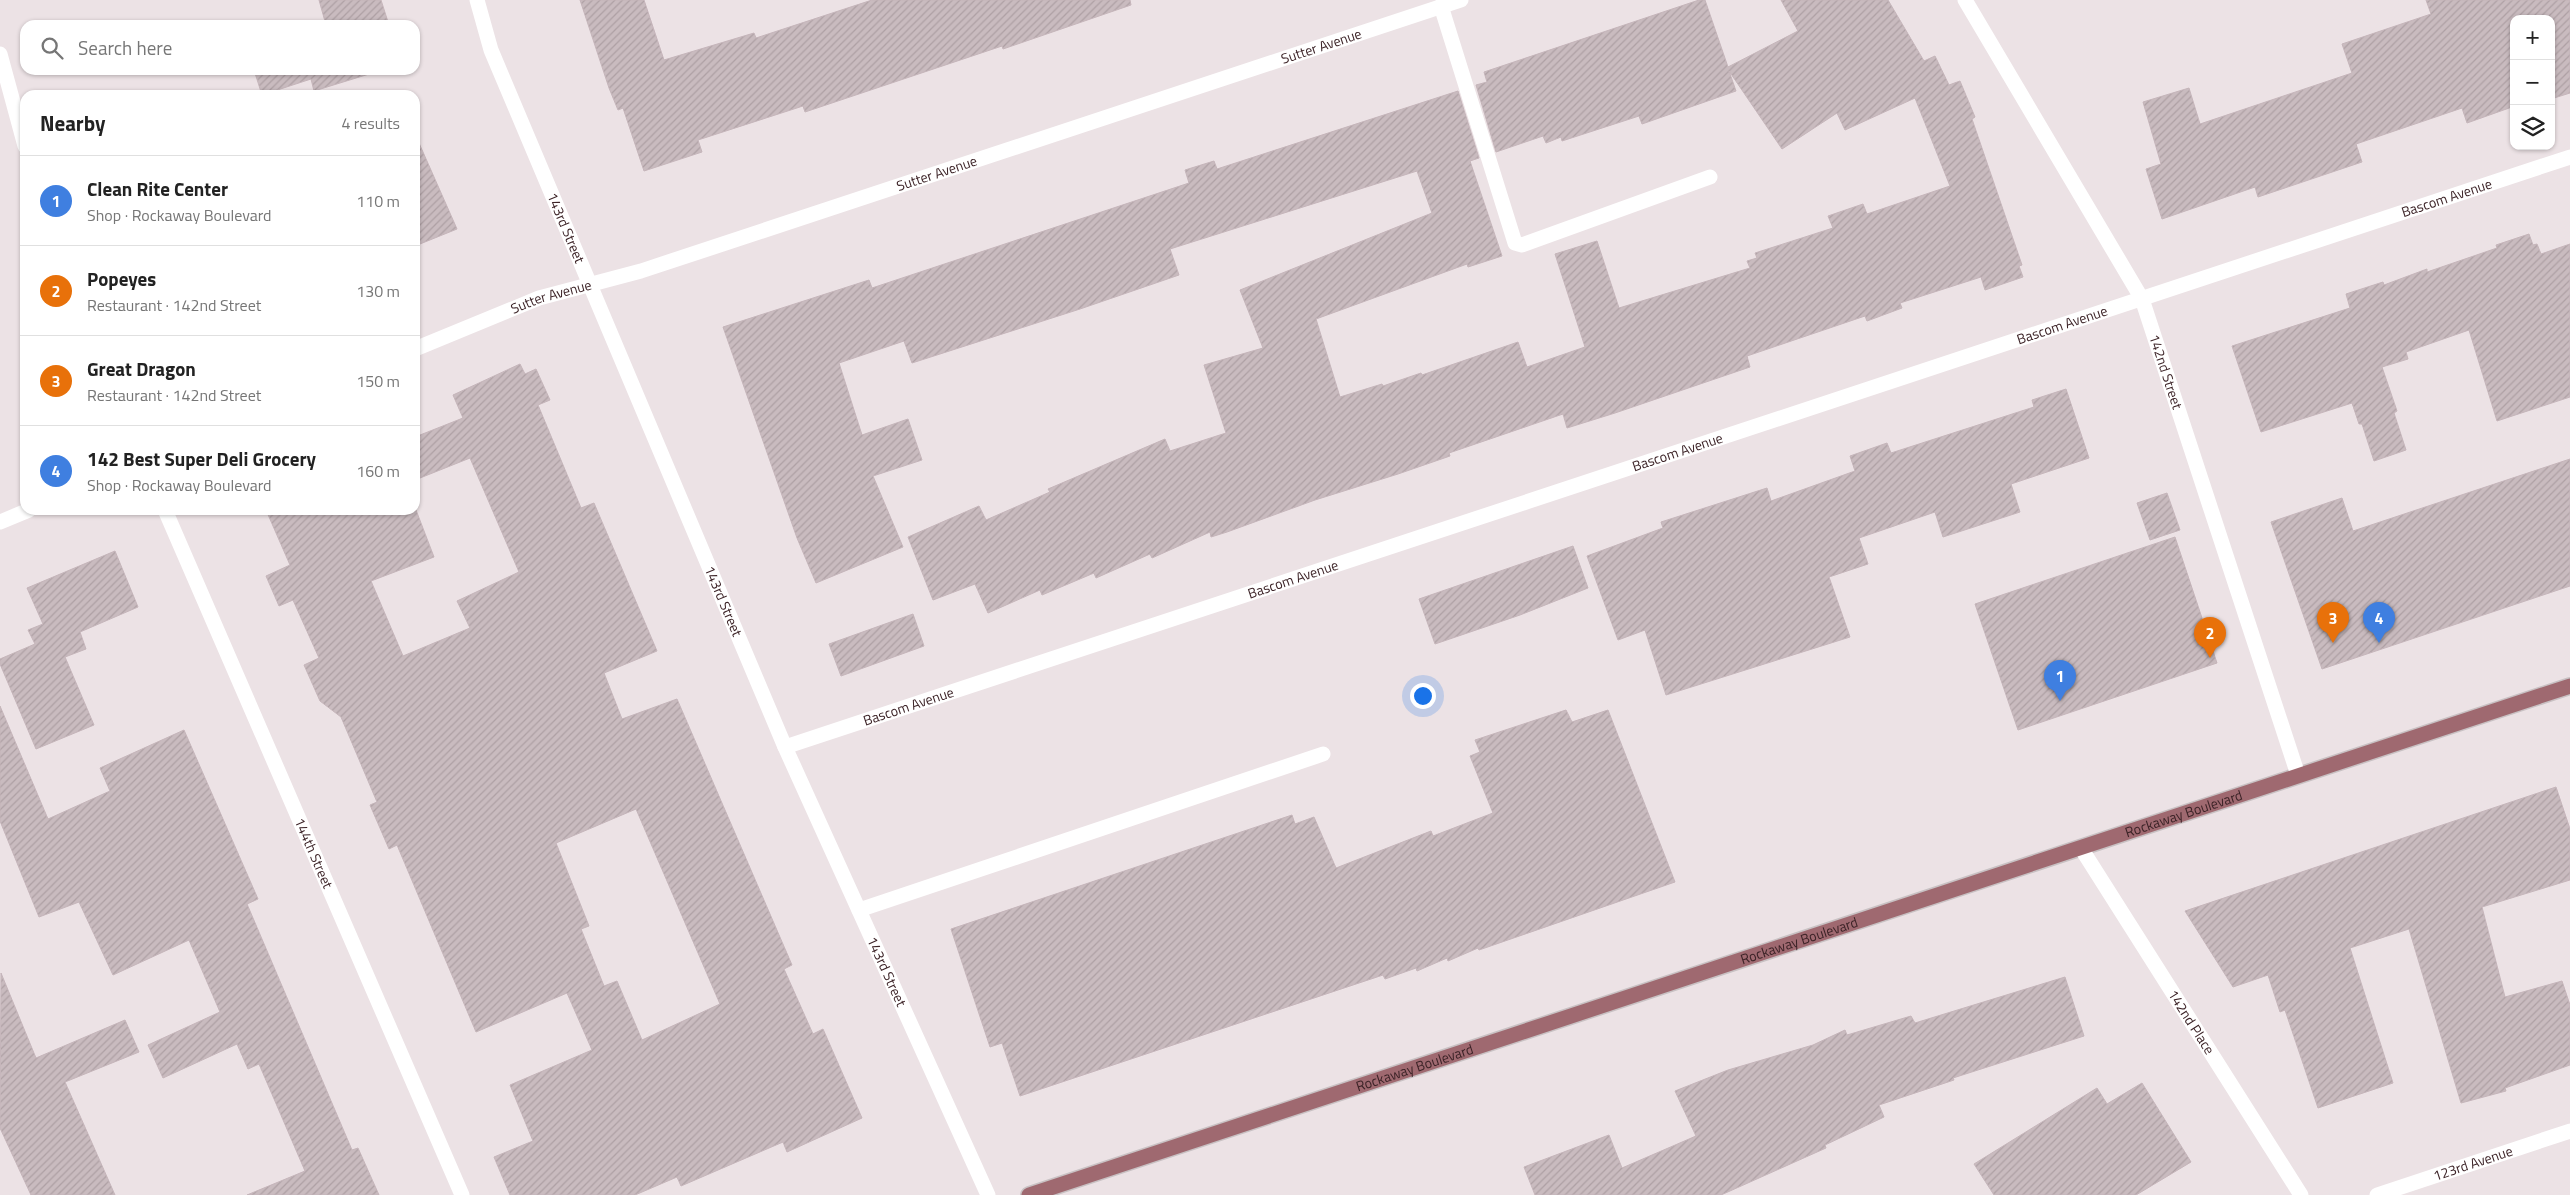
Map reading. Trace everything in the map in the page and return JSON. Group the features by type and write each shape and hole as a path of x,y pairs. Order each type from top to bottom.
{"main road":[{"name":"Rockaway Boulevard","path":"1029,1195 2570,686"}],"street":[{"name":"143rd Street","path":"478,0 491,50 785,747 988,1195"},
{"name":"Sutter Avenue","path":"420,347 539,298 641,271 1461,0"},
{"name":"142nd Street","path":"1965,0 2142,299 2298,775"},
{"path":"1441,6 1515,243 1522,245 1710,177"},
{"path":"0,54 20,128"},
{"name":"Bascom Avenue","path":"785,747 2570,157"},
{"path":"0,522 20,514"},
{"name":"144th Street","path":"167,515 462,1195"},
{"path":"859,910 1323,754"},
{"name":"142nd Place","path":"2081,848 2301,1195"},
{"name":"123rd Avenue","path":"2377,1195 2570,1131"}],"building":[{"path":"319,0 381,0 387,20 325,20"},
{"path":"580,0 644,0 664,60 754,33 756,38 872,0 1130,0 1131,5 1003,49 1002,46 805,112 803,106 698,140 702,152 644,171 623,108 618,110 609,88"},
{"path":"1699,0 1705,0 1728,67 1798,31 1781,0 1888,0 1924,61 1935,56 1949,85 1960,81 1975,117 1972,119 2022,265 2019,266 2023,277 1985,290 1981,277 1900,303 1902,308 1867,321 1865,316 1747,356 1750,367 1615,413 1567,428 1563,414 1449,453 1450,456 1315,500 1227,532 1211,537 1210,532 1152,558 1150,554 1096,578 1094,573 1042,595 1040,590 988,613 975,584 933,600 908,537 979,506 986,520 1050,492 1048,489 1165,439 1170,451 1226,433 1204,365 1263,348 1240,290 1432,213 1417,171 1170,249 1179,275 1080,309 912,363 904,341 839,363 862,435 908,419 922,460 873,476 903,547 816,583 797,538 723,327 869,280 872,288 1189,183 1185,170 1214,161 1217,169 1458,91 1479,158 1470,161 1502,256 1468,267 1467,264 1316,319 1340,397 1382,384 1383,386 1421,373 1422,375 1518,342 1527,367 1585,347 1555,254 1597,241 1619,308 1750,268 1747,261 1757,258 1755,253 1833,228 1828,216 1863,204 1867,214 1950,186 1915,98 1845,130 1837,113 1782,149 1729,71 1736,91 1642,124 1639,116 1562,141 1561,137 1546,143 1543,136 1496,152 1476,85 1487,82 1484,72"},
{"path":"2426,0 2570,0 2570,93 2555,98 2555,15 2510,15 2510,108 2467,123 2462,108 2356,144 2362,162 2258,197 2255,187 2162,219 2146,169 2161,164 2143,102 2189,88 2200,124 2352,73 2342,44 2431,14"},
{"path":"256,75 366,75 317,90 314,90 311,79 277,90 260,90"},
{"path":"420,145 457,229 420,244"},
{"path":"2529,234 2533,245 2537,244 2541,254 2570,244 2570,397 2497,421 2469,330 2406,352 2408,359 2382,367 2397,411 2394,413 2406,450 2374,461 2362,424 2359,424 2352,403 2261,432 2232,346 2350,308 2346,294 2383,282 2384,285 2427,269 2427,272 2497,248 2496,245"},
{"path":"520,364 525,374 536,369 550,400 538,405 581,508 594,503 657,651 604,673 622,719 677,699 792,965 784,969 813,1034 823,1029 862,1118 787,1152 783,1142 681,1186 677,1177 635,1195 510,1195 494,1157 533,1141 510,1085 592,1050 567,993 476,1032 397,845 389,849 370,805 377,802 341,717 320,701 304,665 319,658 293,600 279,606 266,576 290,565 268,515 418,515 434,557 371,581 403,656 470,628 457,601 519,572 470,458 420,478 420,435 463,418 453,395","holes":["636,809 720,1004 642,1040 617,981 604,986 581,929 589,926 556,843"]},
{"path":"2066,389 2089,458 2011,484 2020,512 1943,537 1935,512 1859,538 1868,564 1829,577 1850,637 1666,695 1645,630 1618,640 1587,556 1663,528 1661,522 1767,488 1771,501 1855,471 1850,456 1887,443 1891,453 2034,407 2032,400"},
{"path":"2570,459 2570,586 2322,669 2271,522 2342,498 2353,531"},
{"path":"2167,493 2180,530 2150,540 2137,503"},
{"path":"2175,537 2217,663 2018,730 1975,604"},
{"path":"1573,546 1588,588 1520,615 1435,644 1419,599"},
{"path":"115,551 138,607 80,632 86,649 65,657 94,725 36,749 0,664 0,659 35,644 28,630 43,624 27,588"},
{"path":"913,614 924,646 841,676 829,644"},
{"path":"0,706 48,819 110,791 100,768 184,730 258,899 247,904 352,1150 358,1148 379,1195 247,1195 305,1171 259,1064 248,1069 237,1044 163,1078 148,1045 220,1012 189,940 113,975 79,902 39,917 0,821"},
{"path":"1566,710 1572,722 1608,710 1675,882 1479,950 1478,948 1448,961 1447,958 1417,971 1416,968 1385,979 1383,975 1020,1096 1002,1043 990,1047 951,929 1292,815 1295,824 1314,817 1336,868 1431,831 1433,836 1493,813 1470,756 1480,752 1475,740"},
{"path":"2556,787 2570,829 2570,880 2482,907 2505,997 2562,981 2570,1005 2570,1065 2505,1088 2506,1091 2461,1103 2409,929 2350,948 2393,1083 2318,1108 2285,1010 2280,1012 2268,975 2233,987 2185,911"},
{"path":"1,973 36,1058 125,1020 139,1052 65,1082 115,1195 31,1195 0,1128"},
{"path":"2065,977 2084,1036 1953,1078 1954,1080 1879,1105 1884,1117 1825,1145 1826,1148 1721,1195 1535,1195 1524,1167 1609,1135 1622,1168 1696,1136 1675,1091 1728,1070 1813,1045 1845,1030 1847,1035 1911,1016 1915,1023"},
{"path":"2142,1083 2191,1162 2136,1195 1994,1195 1974,1164 2097,1088 2107,1104"}],"place":[{"name":"Great Dragon","path":"2333,643"},
{"name":"142 Best Super Deli Grocery","path":"2379,643"},
{"name":"Popeyes","path":"2210,658"},
{"name":"Clean Rite Center","path":"2060,701"}]}
